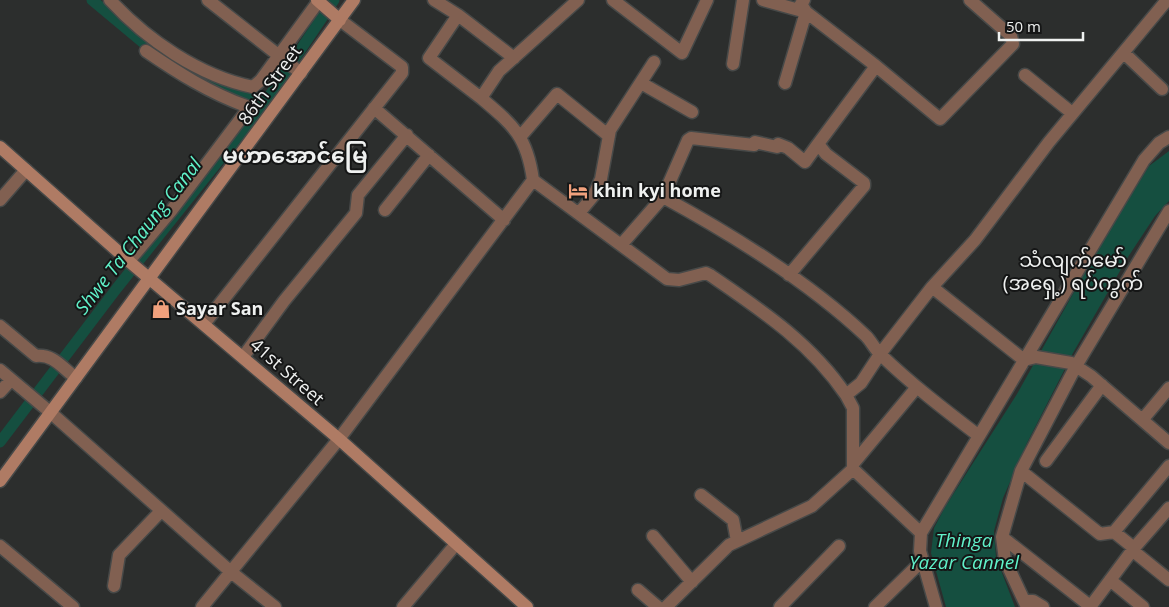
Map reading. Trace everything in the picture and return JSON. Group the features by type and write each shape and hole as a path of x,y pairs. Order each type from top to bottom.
{"main road":[{"name":"86th Street","path":"0,481 71,374 148,277 336,17 354,0"},
{"path":"318,2 336,17"},
{"name":"41st Street","path":"0,147 130,262 338,439 527,607"}],"street":[{"path":"110,0 160,42 221,79 252,87 256,85 280,56 318,2"},
{"path":"434,0 458,15 514,58"},
{"path":"481,98 499,71 578,0"},
{"path":"613,0 682,53 707,0"},
{"path":"733,64 743,0"},
{"path":"763,0 805,6 940,119 1013,44 1011,36 970,0"},
{"path":"846,394 861,383 880,354 932,287 975,240 1072,113 1167,0"},
{"path":"213,1 297,70"},
{"path":"785,83 805,6"},
{"path":"458,15 428,58 513,125 531,161 534,180 667,279 679,280 706,274 710,275 772,318 805,346 830,371 853,408 853,467 921,533"},
{"path":"204,324 402,73 402,67 336,17"},
{"path":"130,262 248,109 246,106 184,77 146,51"},
{"path":"1124,53 1162,89"},
{"path":"579,213 594,195 601,179 610,130 654,62"},
{"path":"621,244 663,197 688,140 692,138 754,146 755,142 777,147 778,144 788,148 805,162 876,66"},
{"path":"1025,75 1072,113"},
{"path":"641,83 692,112"},
{"path":"520,137 557,94 609,136"},
{"path":"374,108 504,220"},
{"path":"243,357 284,301 356,213 358,195 407,135"},
{"path":"936,607 920,551 921,533 979,436 1030,359 1144,160 1159,143 1169,137"},
{"path":"789,275 864,186 864,183 826,154 818,144"},
{"path":"385,210 429,155"},
{"path":"0,200 26,170"},
{"path":"202,607 338,439 534,180"},
{"path":"663,197 722,230 789,275 867,337 880,354 916,387 979,436"},
{"path":"1043,607 1033,601 1026,604 1013,581 1005,560 1002,537 1021,471 1074,364 1169,211"},
{"path":"932,287 1030,359 1074,364 1143,419 1169,443"},
{"path":"0,326 36,356 43,355 56,360 71,374"},
{"path":"0,370 231,572 275,607"},
{"path":"0,392 11,380"},
{"path":"1046,461 1102,385"},
{"path":"666,607 730,545 812,506 853,467 916,387"},
{"path":"1143,419 1169,388"},
{"path":"1114,532 1169,466"},
{"path":"1021,471 1099,533 1114,532 1167,575"},
{"path":"701,495 732,520 737,541"},
{"path":"1002,537 1090,607 1133,549 1169,508"},
{"path":"114,586 119,555 161,511"},
{"path":"653,536 692,582"},
{"path":"403,607 456,544"},
{"path":"0,546 73,607"},
{"path":"780,607 839,546"},
{"path":"874,607 922,560"},
{"path":"1110,580 1144,607"},
{"path":"638,590 658,607"}],"water":[{"name":"Thinga Yazar Cannel","path":"1169,151 1169,201 1155,216 1128,257 1073,353 1027,443 1003,498 994,531 996,557 1015,607 946,607 931,553 934,528 945,507 1017,394 1103,240 1149,166"}],"waterway":[{"path":"92,0 158,55"},
{"name":"Shwe Ta Chaung Canal","path":"0,442 117,288 266,101 334,0"},
{"path":"211,85 219,89 266,101"}],"place":[{"name":"khin kyi home","path":"578,191"},
{"name":"Sayar San","path":"161,309"}],"district":[{"name":"မဟာအောင်မြေ","path":"295,155"},
{"name":"သံလျက်မော် (အရှေ့) ရပ်ကွက်","path":"1073,272"}]}
